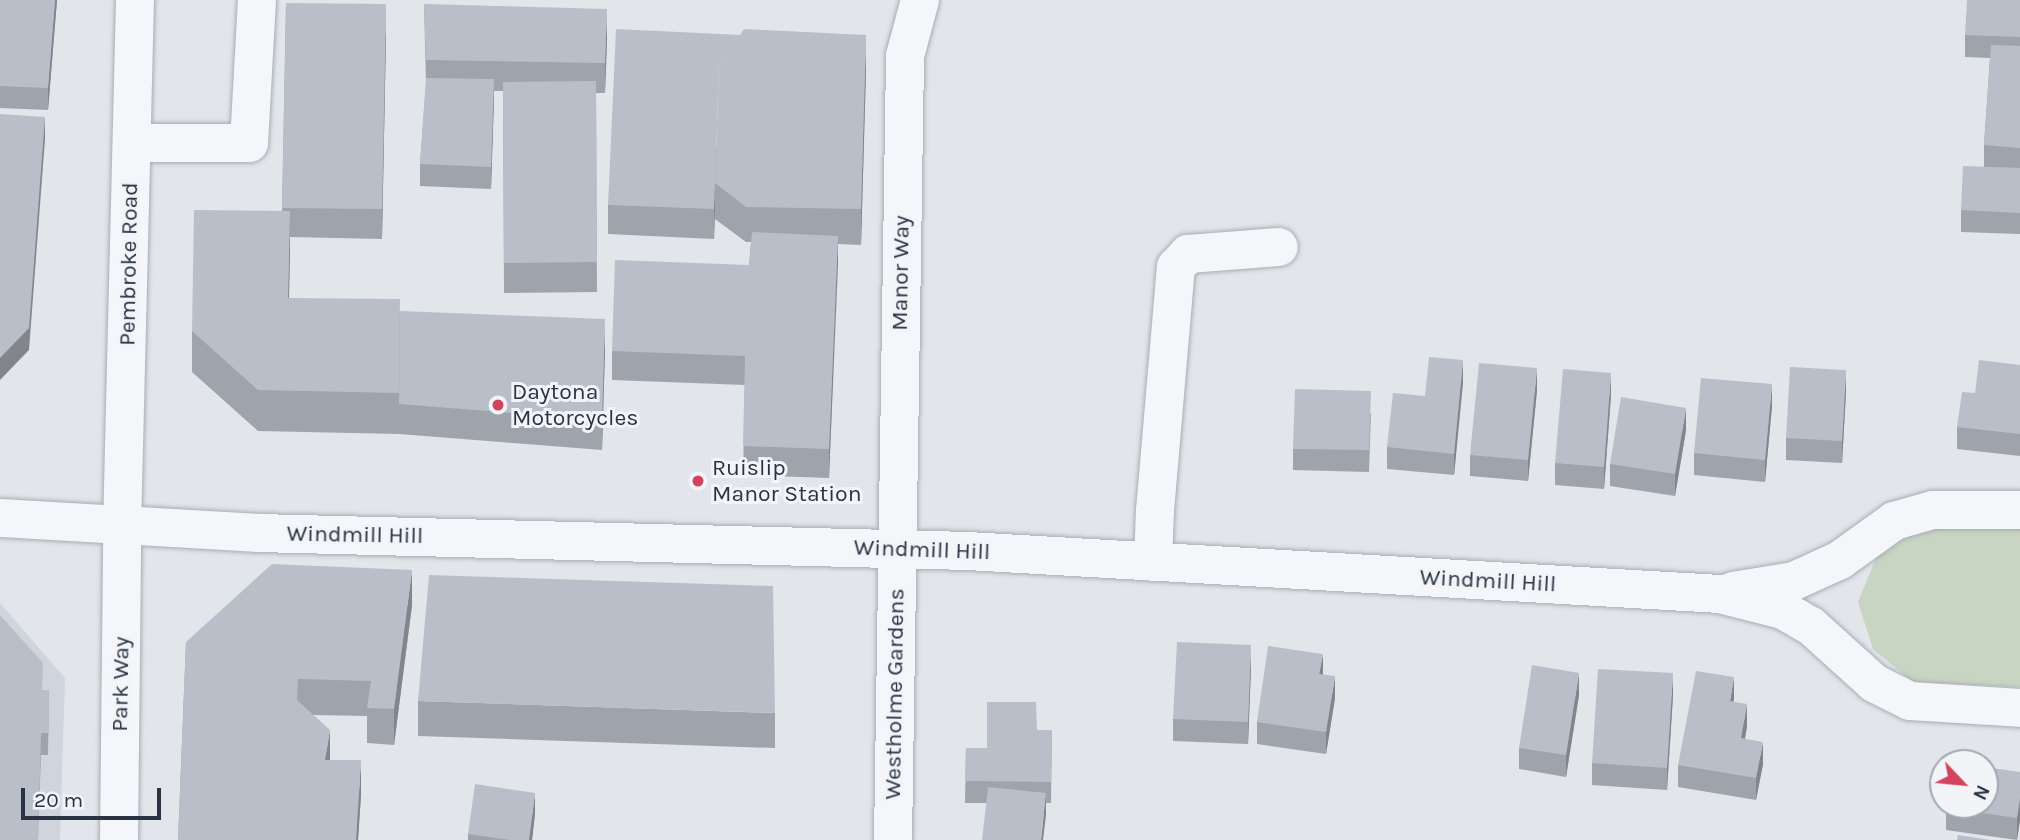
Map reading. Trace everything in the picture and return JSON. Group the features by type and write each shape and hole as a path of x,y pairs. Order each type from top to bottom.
{"street":[{"name":"Pembroke Road","path":"122,528 135,0"},
{"path":"132,143 249,143 257,0"},
{"name":"Manor Way","path":"898,548 905,56 919,0"},
{"path":"1153,562 1175,267 1188,254 1279,247"},
{"name":"Windmill Hill","path":"1720,594 1794,581 1840,560 1894,521 1907,517 1933,510 2020,510"},
{"name":"Windmill Hill","path":"0,518 122,528 898,548 1720,594 1783,610 1811,626 1874,683 1910,701 2020,708"},
{"name":"Park Way","path":"119,840 122,528"},
{"name":"Westholme Gardens","path":"893,840 898,548"}],"shaded area":[{"path":"0,603 65,678 60,840 0,840"}],"green space":[{"path":"1925,525 2020,529 2020,687 1913,682 1873,649 1858,602 1876,558"}],"building":[{"path":"0,0 55,0 48,88 0,86"},
{"path":"1967,0 2020,0 2020,37 1965,35"},
{"path":"286,3 386,4 382,209 282,208"},
{"path":"424,4 607,9 605,63 426,60"},
{"path":"616,29 741,35 719,66 714,209 608,205"},
{"path":"744,29 866,35 861,209 746,207 715,183 719,66"},
{"path":"1991,45 2020,46 2020,148 1984,145"},
{"path":"426,78 494,79 491,167 420,164"},
{"path":"596,81 597,262 504,263 503,82"},
{"path":"0,114 45,117 29,328 0,358"},
{"path":"1963,166 2020,168 2020,213 1961,210"},
{"path":"194,210 290,211 288,298 400,299 399,393 258,390 192,331"},
{"path":"752,232 838,236 829,449 743,446 745,356 612,351 615,260 749,265"},
{"path":"400,311 605,319 602,420 399,404"},
{"path":"1429,357 1463,360 1454,454 1387,447 1393,393 1425,396"},
{"path":"1979,360 2020,365 2020,434 1957,427 1962,392 1975,393"},
{"path":"1479,363 1537,368 1528,460 1470,455"},
{"path":"1790,367 1846,370 1842,441 1786,438"},
{"path":"1563,369 1611,373 1604,467 1555,463"},
{"path":"1701,378 1772,384 1765,460 1694,453"},
{"path":"1295,389 1371,391 1369,450 1293,449"},
{"path":"1621,397 1686,408 1675,474 1610,464"},
{"path":"272,564 412,570 394,709 367,708 371,681 298,679 297,700 330,730 325,760 361,760 356,840 178,840 186,642"},
{"path":"429,575 773,586 775,713 418,701"},
{"path":"0,615 43,663 42,690 49,690 48,733 41,733 38,840 0,840"},
{"path":"1177,642 1251,645 1248,722 1173,719"},
{"path":"1268,646 1323,654 1319,674 1335,676 1326,732 1257,722"},
{"path":"1532,665 1579,673 1566,755 1519,748"},
{"path":"1598,669 1673,673 1667,768 1592,763"},
{"path":"1696,671 1734,677 1730,701 1747,704 1741,738 1763,742 1756,778 1678,765"},
{"path":"987,702 1036,702 1037,730 1052,730 1051,782 965,781 966,748 987,748"},
{"path":"1999,769 2020,772 2017,818 1999,815"},
{"path":"475,784 535,793 529,840 468,834"},
{"path":"988,787 1046,793 1041,840 982,840"},
{"path":"1958,835 1990,840 1957,840"}],"place":[{"name":"Daytona Motorcycles","path":"498,405"},
{"name":"Ruislip Manor Station","path":"698,481"}]}
